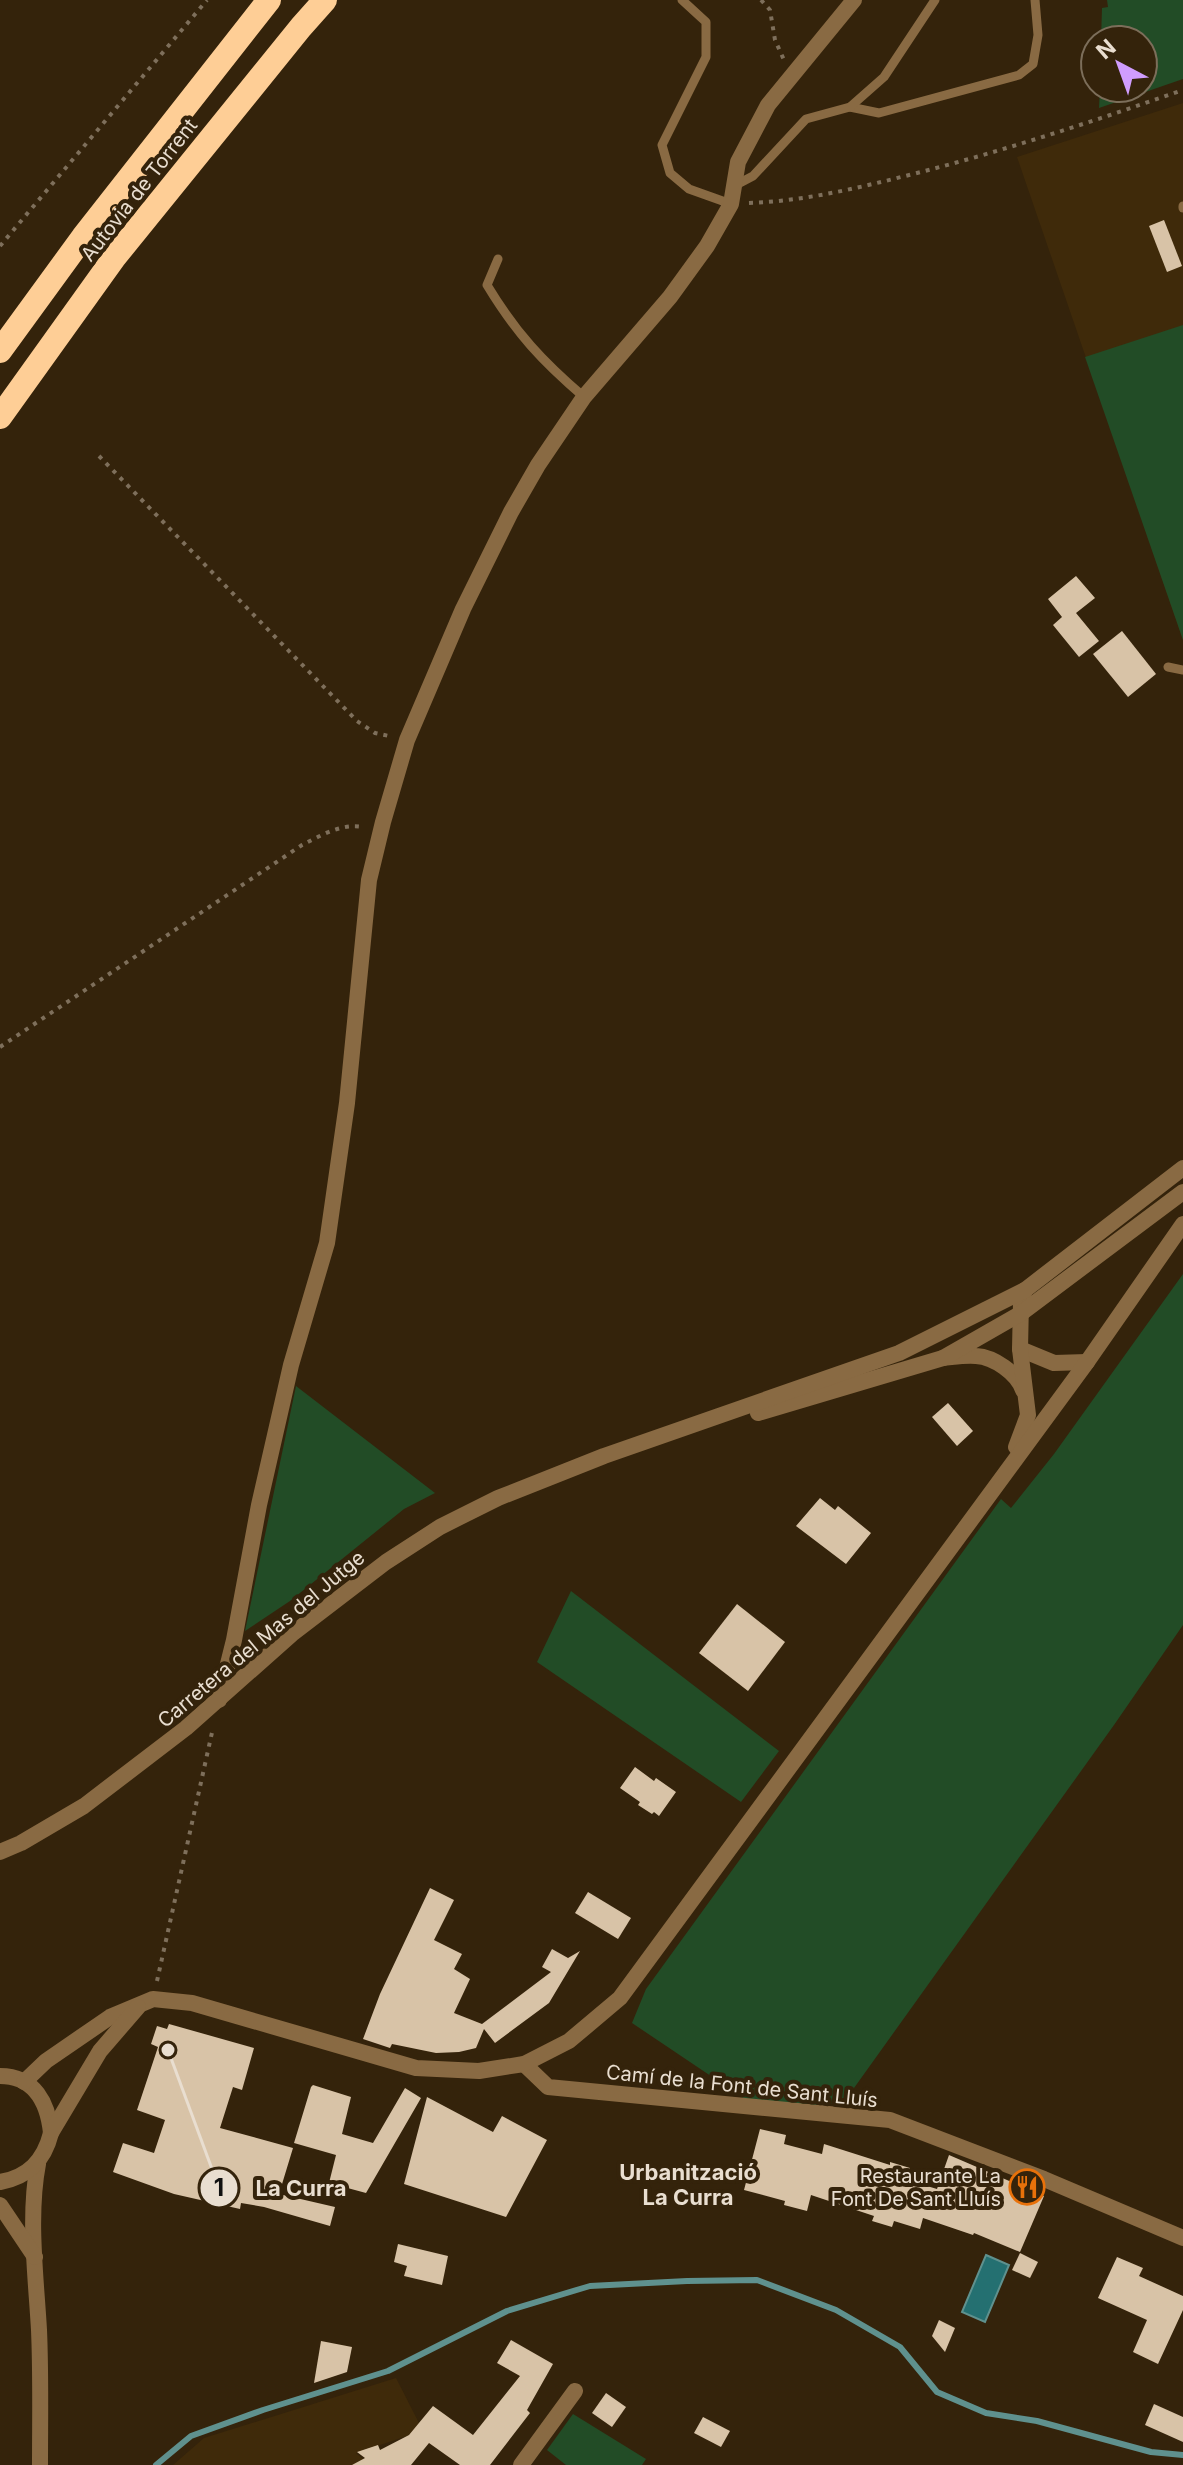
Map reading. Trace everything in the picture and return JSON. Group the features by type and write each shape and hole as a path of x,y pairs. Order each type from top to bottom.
{"highway":[{"name":"Autovia de Torrent","path":"0,351 83,237 269,0"},
{"name":"Autovia de Torrent","path":"0,417 114,258 325,0"}],"street":[{"path":"219,1700 291,1365 327,1243 347,1103 369,880 407,740 463,609 538,465 584,397 670,297 707,246 731,204 738,162 768,105 854,0"},
{"path":"648,1442 899,1353 1025,1290 1183,1168"},
{"path":"648,1442 801,1402 943,1358 1020,1314 1183,1192"},
{"path":"24,2082 46,2061 110,2017 146,2003 192,2003 416,2068 479,2071 524,2064 569,2041 620,1998 1087,1362 1183,1224"},
{"path":"1003,1477 1028,1415 1020,1349 1021,1302 1025,1290"},
{"path":"1020,1349 1054,1363 1087,1362"},
{"path":"943,1358 980,1356 989,1360 1020,1379 1025,1395"},
{"name":"Carretera del Mas del Jutge","path":"0,1852 84,1806 186,1728 292,1634 386,1562 440,1527 498,1498 648,1442"},
{"path":"40,2465 41,2365 34,2182 38,2164 47,2149 51,2133 100,2051 146,2003"},
{"name":"Camí de la Font de Sant Lluís","path":"524,2064 548,2087 890,2120 1044,2179 1183,2238"},
{"path":"0,2076 24,2082 35,2090 46,2105 51,2133"},
{"path":"0,2182 18,2178 38,2164"},
{"path":"0,2205 35,2257"},
{"path":"521,2465 575,2391"}],"lane":[{"path":"682,0 706,22 706,57 662,145 670,173 689,189 731,204"},
{"path":"734,186 753,176 806,119 850,107 884,77 935,0"},
{"path":"850,107 879,113 1019,75 1033,64 1038,35 1035,0"},
{"path":"498,259 487,285 506,317 542,360 584,397"},
{"path":"1168,667 1183,670"}],"path":[{"path":"0,246 207,0"},
{"path":"761,0 770,10 775,40 791,77"},
{"path":"731,204 788,202 879,183 965,161 1183,90"},
{"path":"99,456 357,721 375,733 407,740"},
{"path":"0,1047 302,845 332,830 354,825 381,830"},
{"path":"146,2003 219,1700"}],"shaded area":[{"path":"1183,103 1183,640 1017,157"},
{"path":"396,2378 419,2423 410,2435 356,2453 370,2465 173,2465 204,2438"}],"green space":[{"path":"1107,0 1183,0 1183,79 1159,87 1159,24 1102,24 1102,8 1108,7"},
{"path":"1183,325 1183,640 1085,357"},
{"path":"1183,1274 1183,1625 844,2102 807,2107 748,2101 632,2023 646,1989 1001,1499 1011,1508 1054,1454"},
{"path":"296,1386 435,1493 404,1509 290,1601 245,1631"},
{"path":"571,1591 779,1751 741,1802 537,1662"},
{"path":"573,2414 646,2459 642,2465 566,2465 547,2450"}],"water":[{"path":"986,2255 1009,2265 985,2322 962,2312"}],"building":[{"path":"1164,220 1182,266 1167,272 1149,226"},
{"path":"1076,576 1095,598 1076,613 1099,641 1079,657 1053,625 1062,617 1048,599"},
{"path":"1122,631 1156,674 1128,697 1093,654"},
{"path":"948,1403 973,1431 957,1446 932,1417"},
{"path":"820,1498 835,1510 838,1506 871,1533 846,1564 796,1526"},
{"path":"737,1604 785,1642 748,1691 699,1653"},
{"path":"635,1767 676,1792 659,1816 638,1805 640,1802 620,1788"},
{"path":"430,1888 454,1900 434,1940 462,1954 454,1969 470,1979 454,2013 482,2024 551,1972 542,1967 552,1949 568,1958 580,1951 549,2003 495,2043 484,2029 476,2048 459,2052 436,2053 392,2044 390,2048 363,2039 380,1994"},
{"path":"588,1892 631,1918 618,1939 575,1913"},
{"path":"169,2024 254,2048 242,2090 233,2087 220,2128 293,2148 279,2194 335,2207 330,2226 264,2207 241,2203 240,2209 174,2194 113,2172 123,2143 154,2153 165,2120 137,2110 158,2047 151,2044 157,2026 167,2029"},
{"path":"313,2085 351,2097 342,2134 373,2143 405,2088 421,2098 366,2193 329,2183 336,2155 294,2143"},
{"path":"427,2097 493,2132 502,2116 547,2140 506,2217 404,2184"},
{"path":"760,2129 786,2135 784,2144 822,2154 824,2144 890,2165 890,2162 910,2168 907,2180 937,2189 949,2155 1044,2196 1020,2252 974,2233 923,2218 920,2229 894,2221 892,2227 872,2221 874,2216 811,2195 807,2211 784,2205 785,2201 744,2190"},
{"path":"398,2244 448,2256 442,2285 404,2276 407,2266 394,2262"},
{"path":"1020,2253 1038,2262 1030,2278 1012,2270"},
{"path":"1117,2257 1143,2268 1139,2276 1183,2296 1183,2310 1158,2364 1133,2352 1147,2320 1098,2298"},
{"path":"939,2320 955,2328 945,2352 932,2336"},
{"path":"511,2340 553,2364 527,2410 530,2413 490,2465 460,2465 429,2443 411,2465 352,2465 365,2458 357,2452 378,2445 380,2450 409,2435 433,2406 473,2435 520,2376 497,2363"},
{"path":"321,2341 352,2347 347,2372 314,2383"},
{"path":"606,2393 626,2407 612,2427 592,2413"},
{"path":"1154,2404 1183,2417 1183,2442 1145,2425"},
{"path":"703,2417 730,2431 721,2447 694,2433"}],"waterway":[{"path":"156,2465 191,2436 388,2371 507,2311 590,2286 757,2280 836,2310 900,2347 937,2392 986,2413 1037,2421 1151,2452 1183,2455"}],"place":[{"name":"La Curra","path":"168,2050"},
{"name":"Restaurante La Font De Sant Lluís","path":"1027,2187"}],"district":[{"name":"Urbanització La Curra","path":"688,2184"}]}
